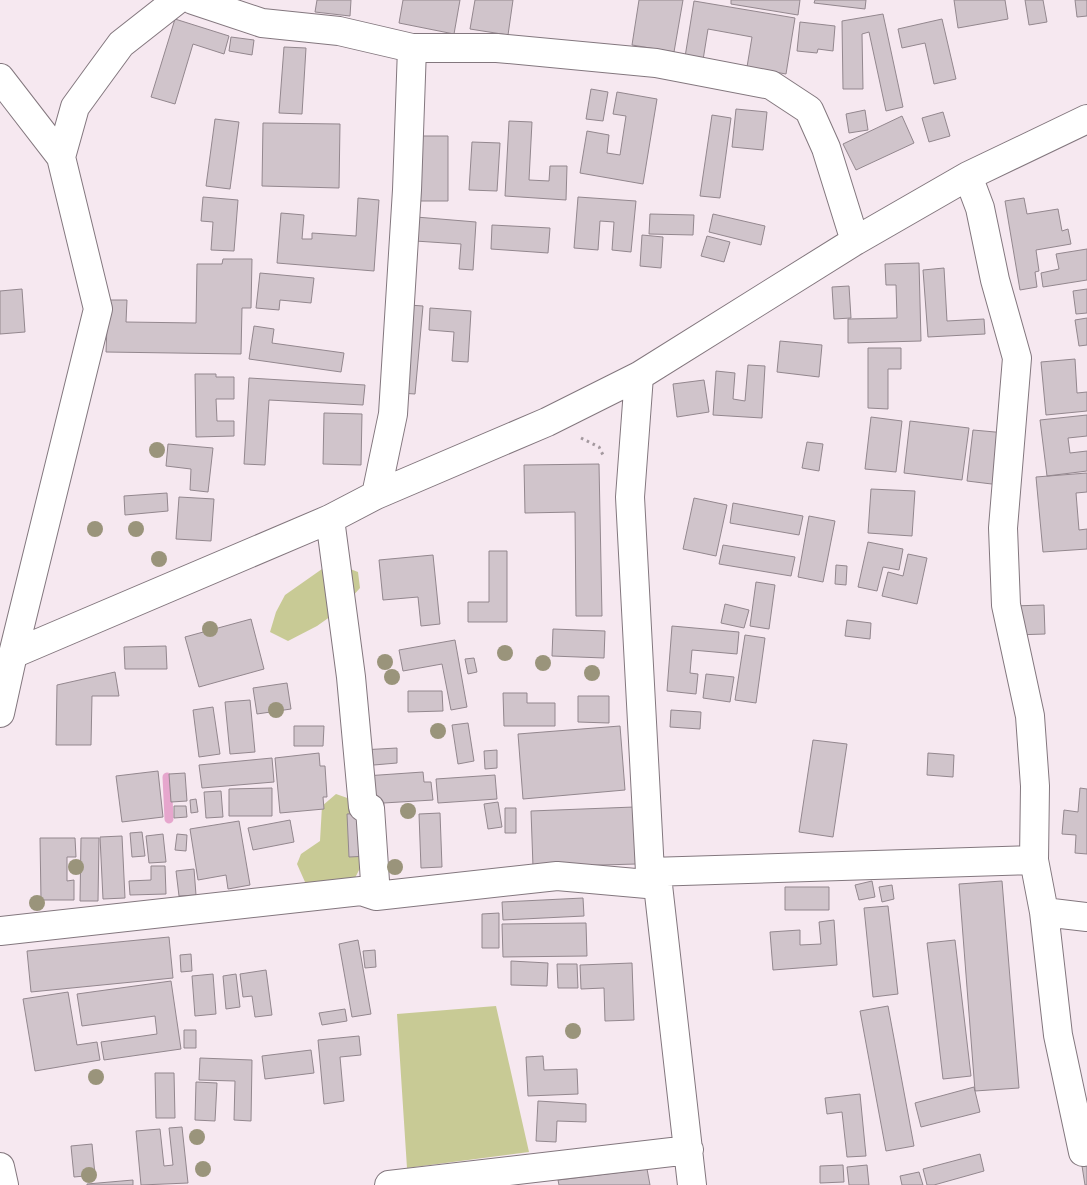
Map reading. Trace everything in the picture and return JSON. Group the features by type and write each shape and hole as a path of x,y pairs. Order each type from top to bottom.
{"street":[{"path":"62,157 75,107 99,74 122,44 177,0"},
{"path":"193,0 262,23 339,31 412,48 497,48 656,63 771,85 809,110 826,148 855,242"},
{"path":"376,495 393,414 407,190 412,48"},
{"path":"0,78 62,157 98,309 0,713"},
{"path":"13,654 330,519 376,495 547,422 639,376 855,242 968,176 1087,119"},
{"path":"968,176 980,208 995,280 1018,358 1004,538 1006,605 1030,716 1035,786 1034,860 1044,912 1058,1035 1083,1152"},
{"path":"639,376 630,497 654,878 692,1185"},
{"path":"330,519 351,677 363,807 370,808 376,896"},
{"path":"0,931 362,891 376,896 557,876 654,878 1034,860"},
{"path":"1044,912 1087,917"},
{"path":"389,1185 688,1150"},
{"path":"0,1167 4,1185"}],"path":[{"path":"547,422 599,447 603,455"}],"green space":[{"path":"332,562 358,572 360,588 341,609 317,626 288,641 270,632 276,612 285,595"},
{"path":"336,794 353,800 361,866 354,880 323,888 305,882 297,864 301,854 320,841 322,806"},
{"path":"496,1006 529,1152 407,1168 397,1014"}],"building":[{"path":"317,0 351,0 350,16 315,12"},
{"path":"403,0 460,0 454,34 399,23"},
{"path":"475,0 513,0 508,35 470,29"},
{"path":"639,0 683,0 674,52 632,45"},
{"path":"731,0 800,0 798,15 731,4"},
{"path":"815,0 866,0 865,9 814,3"},
{"path":"954,0 1005,0 1008,19 958,28"},
{"path":"1025,0 1043,0 1047,22 1029,25"},
{"path":"1075,0 1087,0 1087,16 1077,17"},
{"path":"694,1 795,18 786,74 747,67 752,37 708,29 703,60 685,57"},
{"path":"883,14 903,107 886,111 869,32 862,34 863,89 843,89 842,21"},
{"path":"175,19 229,36 224,54 193,44 175,104 151,97"},
{"path":"942,19 956,79 934,84 925,43 902,48 898,29"},
{"path":"800,22 835,26 833,51 818,49 817,53 797,51"},
{"path":"231,37 254,40 252,55 229,51"},
{"path":"284,47 306,48 302,114 279,113"},
{"path":"591,89 608,92 603,121 586,119"},
{"path":"617,92 657,99 643,184 580,173 587,131 609,135 607,153 620,155 626,116 613,114"},
{"path":"736,109 767,112 763,150 732,147"},
{"path":"865,110 868,130 849,133 846,114"},
{"path":"943,112 950,136 929,142 922,118"},
{"path":"712,115 731,118 720,198 700,196"},
{"path":"902,116 914,143 856,170 843,144"},
{"path":"215,119 239,122 230,189 206,186"},
{"path":"509,121 532,122 529,180 549,181 550,166 567,166 566,200 505,196"},
{"path":"263,123 340,124 339,188 262,186"},
{"path":"419,136 448,136 448,201 419,201"},
{"path":"472,142 500,143 497,191 469,190"},
{"path":"203,197 238,200 234,251 211,250 213,222 201,221"},
{"path":"578,197 636,201 631,252 612,250 614,222 600,221 598,250 574,248"},
{"path":"358,198 379,200 374,271 277,263 281,213 304,215 302,239 312,239 312,233 356,236"},
{"path":"1024,198 1027,214 1058,209 1062,231 1068,229 1071,244 1036,250 1039,271 1035,272 1037,287 1020,290 1005,201"},
{"path":"650,214 694,215 693,235 649,234"},
{"path":"713,214 765,226 761,245 709,232"},
{"path":"416,217 476,222 473,270 459,269 461,244 415,241"},
{"path":"492,225 550,228 548,253 491,249"},
{"path":"642,235 663,237 661,268 640,266"},
{"path":"707,236 730,242 724,262 701,256"},
{"path":"1087,249 1087,280 1043,287 1041,273 1059,269 1056,254"},
{"path":"223,259 252,259 251,308 242,308 241,354 106,352 108,300 127,300 126,322 196,323 197,264 222,264"},
{"path":"919,263 921,341 848,343 848,319 897,318 896,285 886,285 885,264"},
{"path":"944,268 947,321 984,319 985,334 928,337 923,270"},
{"path":"260,273 314,278 311,303 280,300 279,310 256,308"},
{"path":"849,286 851,318 834,319 832,287"},
{"path":"22,289 25,332 0,334 0,291"},
{"path":"1087,289 1087,313 1076,314 1073,291"},
{"path":"409,305 423,306 415,394 400,393"},
{"path":"430,308 471,311 468,362 452,361 454,332 429,330"},
{"path":"1087,318 1087,345 1079,346 1075,320"},
{"path":"254,326 274,329 272,343 344,353 341,372 249,359"},
{"path":"780,341 822,345 819,377 777,372"},
{"path":"868,348 901,348 901,369 888,369 888,409 868,408"},
{"path":"1075,359 1077,393 1087,392 1087,411 1046,415 1041,362"},
{"path":"748,365 765,366 762,418 713,415 716,371 735,373 733,399 745,401"},
{"path":"195,374 216,374 216,377 234,377 234,399 216,399 217,421 234,421 234,436 196,437"},
{"path":"249,378 365,385 363,405 269,400 265,465 244,464"},
{"path":"704,380 709,412 677,417 673,384"},
{"path":"324,413 362,414 361,465 323,464"},
{"path":"1087,415 1087,436 1068,438 1070,453 1087,451 1087,471 1047,476 1040,420"},
{"path":"871,417 902,421 896,472 865,469"},
{"path":"910,421 969,428 962,480 904,473"},
{"path":"973,430 1006,433 1000,485 967,481"},
{"path":"807,442 823,444 819,471 802,468"},
{"path":"168,444 213,448 208,492 190,490 191,469 166,466"},
{"path":"599,464 602,616 576,616 575,512 525,513 524,465"},
{"path":"1087,473 1087,492 1076,493 1079,530 1087,529 1087,549 1043,552 1036,477"},
{"path":"871,489 915,491 912,536 868,533"},
{"path":"167,493 168,511 125,515 124,496"},
{"path":"179,497 214,499 211,541 176,539"},
{"path":"694,498 727,505 716,556 683,549"},
{"path":"733,503 803,516 799,535 730,523"},
{"path":"809,516 835,521 823,582 798,577"},
{"path":"868,542 903,549 899,570 883,567 877,591 858,587"},
{"path":"723,545 795,557 791,576 719,564"},
{"path":"489,551 507,551 507,622 468,622 468,602 489,602"},
{"path":"908,554 927,558 917,604 882,596 888,572 903,576"},
{"path":"433,555 440,624 421,626 418,597 383,600 379,560"},
{"path":"836,565 847,566 846,585 835,584"},
{"path":"756,582 775,585 769,629 750,626"},
{"path":"725,604 749,610 744,628 721,623"},
{"path":"1044,605 1045,634 1014,635 1012,606"},
{"path":"251,619 264,669 199,687 185,637"},
{"path":"847,620 871,623 870,639 845,636"},
{"path":"672,626 739,632 737,654 692,650 690,673 698,674 696,694 667,691"},
{"path":"553,629 605,631 604,658 552,656"},
{"path":"745,635 765,638 756,703 735,700"},
{"path":"455,640 467,707 451,710 442,664 403,671 399,650"},
{"path":"166,646 167,669 125,669 124,647"},
{"path":"474,658 477,672 468,674 465,659"},
{"path":"115,672 119,696 92,696 91,745 56,745 57,685"},
{"path":"706,674 734,677 730,702 703,698"},
{"path":"287,683 291,709 257,714 253,688"},
{"path":"408,691 442,691 443,711 408,712"},
{"path":"503,693 527,693 527,703 555,703 555,726 504,726"},
{"path":"578,696 609,696 609,723 578,722"},
{"path":"250,700 255,752 230,754 225,702"},
{"path":"213,707 220,754 199,757 193,710"},
{"path":"671,710 701,712 700,729 670,727"},
{"path":"468,723 474,761 458,764 452,725"},
{"path":"294,726 324,726 323,746 294,746"},
{"path":"620,726 625,790 523,799 518,734"},
{"path":"813,740 847,744 833,837 799,832"},
{"path":"397,748 397,763 362,766 361,750"},
{"path":"497,750 497,768 485,769 484,751"},
{"path":"319,753 320,766 325,766 327,797 323,797 324,809 280,813 275,758"},
{"path":"928,753 954,755 953,777 927,775"},
{"path":"272,758 274,782 202,788 199,765"},
{"path":"158,771 163,817 122,822 116,776"},
{"path":"423,772 424,782 431,782 433,800 367,804 365,776"},
{"path":"185,773 187,801 171,802 169,774"},
{"path":"495,775 497,799 438,803 436,779"},
{"path":"272,788 272,816 229,816 229,789"},
{"path":"1080,788 1087,789 1087,854 1075,853 1076,835 1062,834 1064,810 1078,812"},
{"path":"221,791 223,817 206,818 204,792"},
{"path":"196,799 198,812 191,813 190,800"},
{"path":"498,802 502,827 488,829 484,804"},
{"path":"174,806 186,806 187,817 174,818"},
{"path":"634,807 636,864 533,867 531,811"},
{"path":"505,808 516,808 516,833 505,833"},
{"path":"366,813 369,856 349,857 347,814"},
{"path":"440,813 442,867 421,868 419,814"},
{"path":"290,820 294,842 253,850 248,828"},
{"path":"239,821 250,885 228,889 226,875 198,880 190,829"},
{"path":"142,832 145,856 132,857 130,833"},
{"path":"163,834 166,862 149,863 146,836"},
{"path":"177,834 187,835 186,851 175,850"},
{"path":"122,836 125,898 103,899 100,837"},
{"path":"40,838 75,838 76,857 67,857 67,881 74,880 74,900 41,900"},
{"path":"81,838 99,838 98,901 80,901"},
{"path":"151,866 165,866 166,894 130,895 129,881 151,880"},
{"path":"194,869 196,895 179,896 176,871"},
{"path":"872,881 875,897 859,900 855,885"},
{"path":"1002,881 1019,1088 975,1091 959,884"},
{"path":"892,885 894,899 882,902 879,887"},
{"path":"785,887 829,887 829,910 785,910"},
{"path":"583,898 584,916 503,920 502,902"},
{"path":"888,906 898,994 873,997 864,908"},
{"path":"499,913 499,948 482,948 482,914"},
{"path":"834,920 837,965 773,970 770,932 800,930 800,945 821,944 819,922"},
{"path":"586,923 587,956 503,957 502,924"},
{"path":"169,937 173,978 31,992 27,951"},
{"path":"358,940 371,1014 352,1017 339,944"},
{"path":"955,940 971,1076 943,1079 927,943"},
{"path":"375,950 376,967 365,968 363,951"},
{"path":"191,954 192,971 181,972 180,955"},
{"path":"511,961 548,963 547,986 511,985"},
{"path":"632,963 634,1020 605,1021 604,988 581,989 580,965"},
{"path":"557,964 577,964 578,988 558,988"},
{"path":"266,970 272,1015 255,1017 252,996 243,997 240,974"},
{"path":"213,974 216,1014 195,1016 192,976"},
{"path":"236,974 240,1007 226,1009 223,976"},
{"path":"171,981 181,1049 104,1060 101,1042 157,1034 155,1016 82,1026 77,994"},
{"path":"68,992 77,1045 97,1042 100,1060 35,1071 23,999"},
{"path":"888,1006 914,1146 886,1151 860,1011"},
{"path":"345,1009 347,1021 322,1025 319,1013"},
{"path":"184,1030 196,1030 196,1048 184,1048"},
{"path":"359,1036 361,1055 340,1057 344,1101 324,1104 318,1040"},
{"path":"311,1050 314,1073 265,1079 262,1056"},
{"path":"543,1056 544,1070 577,1069 578,1094 528,1096 526,1057"},
{"path":"200,1058 252,1060 251,1121 234,1120 235,1081 199,1080"},
{"path":"155,1073 174,1073 175,1118 156,1118"},
{"path":"196,1082 217,1083 215,1121 195,1120"},
{"path":"974,1087 980,1112 921,1127 915,1103"},
{"path":"860,1094 866,1156 847,1157 842,1112 827,1114 825,1098"},
{"path":"538,1101 586,1104 586,1122 557,1121 556,1142 536,1141"},
{"path":"182,1127 188,1183 141,1185 136,1131 160,1129 164,1166 173,1165 169,1128"},
{"path":"92,1144 95,1175 74,1177 71,1146"},
{"path":"980,1154 984,1171 934,1185 927,1185 923,1169"},
{"path":"843,1165 844,1182 820,1183 820,1166"},
{"path":"867,1165 869,1185 849,1185 847,1167"},
{"path":"1087,1165 1087,1185 1085,1185 1082,1166"},
{"path":"647,1169 650,1185 559,1185 558,1180"},
{"path":"919,1172 923,1185 902,1185 900,1176"},
{"path":"133,1180 133,1185 87,1185 87,1184"}],"waterway":[{"path":"167,777 169,819"}]}
